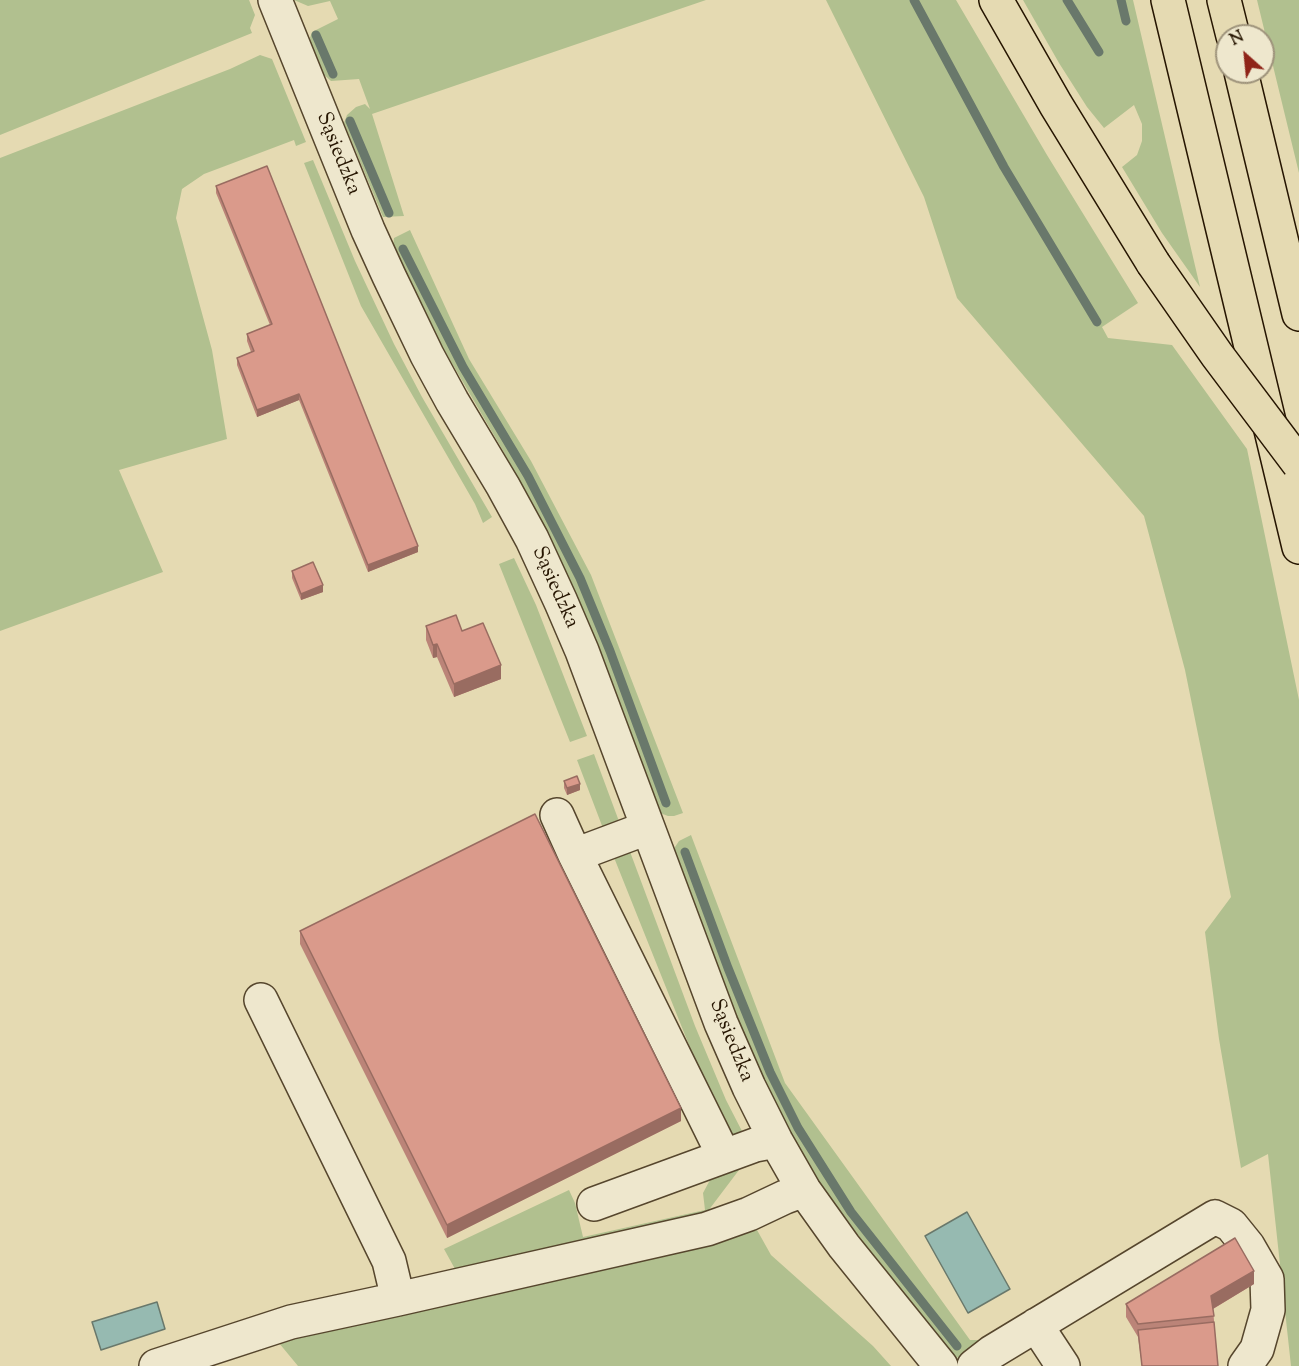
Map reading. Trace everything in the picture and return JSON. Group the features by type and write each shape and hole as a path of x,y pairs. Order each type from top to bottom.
{"highway":[{"path":"996,0 1056,105 1153,263 1217,355 1299,464"},
{"path":"1168,0 1299,547"},
{"path":"1224,0 1230,24"},
{"path":"1244,84 1299,314"}],"street":[{"name":"Sąsiedzka","path":"275,0 368,230 405,312 427,356 503,486 546,568 582,651 647,828 735,1057 749,1087 804,1190 844,1246 941,1366"},
{"path":"557,815 724,1156"},
{"path":"575,855 647,828"},
{"path":"261,1000 389,1261 398,1299"},
{"path":"594,1204 755,1145 776,1141"},
{"path":"156,1366 291,1322 707,1229 804,1190"},
{"path":"974,1366 992,1352 1215,1216 1231,1225 1248,1246 1267,1279 1268,1310 1257,1349 1245,1366"},
{"path":"1036,1325 1064,1366"}],"green space":[{"path":"0,0 249,0 255,15 250,28 252,33 0,135"},
{"path":"294,0 706,0 372,114 404,216 383,217 344,123 347,115 356,107 365,104 370,109 359,79 331,81 323,74 313,53 310,38 312,32 338,19 330,1 308,6"},
{"path":"826,0 956,0 1047,155 1138,303 1102,327 1108,338 1172,345 1247,449 1299,700 1299,1366 1291,1366 1268,1154 1241,1168 1219,1039 1205,932 1231,897 1185,670 1144,516 957,298 924,197"},
{"path":"1023,0 1133,0 1200,287 1162,233 1122,167 1137,155 1142,141 1142,124 1134,105 1104,128 1087,107 1059,63"},
{"path":"1257,0 1299,0 1299,173 1275,74 1275,24 1263,24"},
{"path":"260,55 272,59 306,142 296,146 294,140 204,174 182,189 176,218 212,350 227,439 119,470 163,572 0,631 0,158 230,69"},
{"path":"313,160 355,261 394,344 492,517 483,523 475,504 361,306 304,163"},
{"path":"410,230 469,359 531,461 591,575 683,813 668,816 660,813 654,805 571,583 547,532 502,449 436,336 393,246 394,238"},
{"path":"514,558 536,605 587,736 570,742 499,564"},
{"path":"594,754 620,824 604,831 577,760"},
{"path":"691,835 785,1083 970,1340 982,1340 963,1357 953,1358 823,1189 773,1103 742,1035 674,856 675,847 679,841"},
{"path":"629,849 695,1026 726,1100 744,1135 729,1145 613,855"},
{"path":"737,1165 739,1170 708,1211 455,1269 444,1249 569,1190 575,1203 583,1237 705,1210 703,1193 710,1180"},
{"path":"757,1230 771,1255 873,1346 891,1366 298,1366 274,1337"}],"water":[{"path":"967,1212 1010,1289 968,1313 925,1236"},
{"path":"157,1302 165,1329 101,1350 92,1322"}],"building":[{"path":"267,166 418,546 368,565 299,394 257,410 237,358 254,351 247,334 272,324 216,186"},
{"path":"313,562 323,585 301,594 292,571"},
{"path":"456,615 462,631 483,623 501,665 454,684 437,644 433,645 426,626"},
{"path":"577,776 580,784 567,788 564,781"},
{"path":"535,814 681,1108 447,1225 300,931"},
{"path":"1235,1238 1254,1271 1211,1296 1214,1316 1138,1324 1126,1304"},
{"path":"1214,1322 1218,1366 1142,1366 1138,1330"}],"waterway":[{"path":"914,0 1004,167 1097,322"},
{"path":"1067,0 1099,52"},
{"path":"1121,0 1126,21"},
{"path":"316,35 333,74"},
{"path":"350,121 389,213"},
{"path":"403,249 463,367 528,476 580,578 610,651 666,803"},
{"path":"685,852 770,1072 798,1128 851,1212 957,1346"}]}
